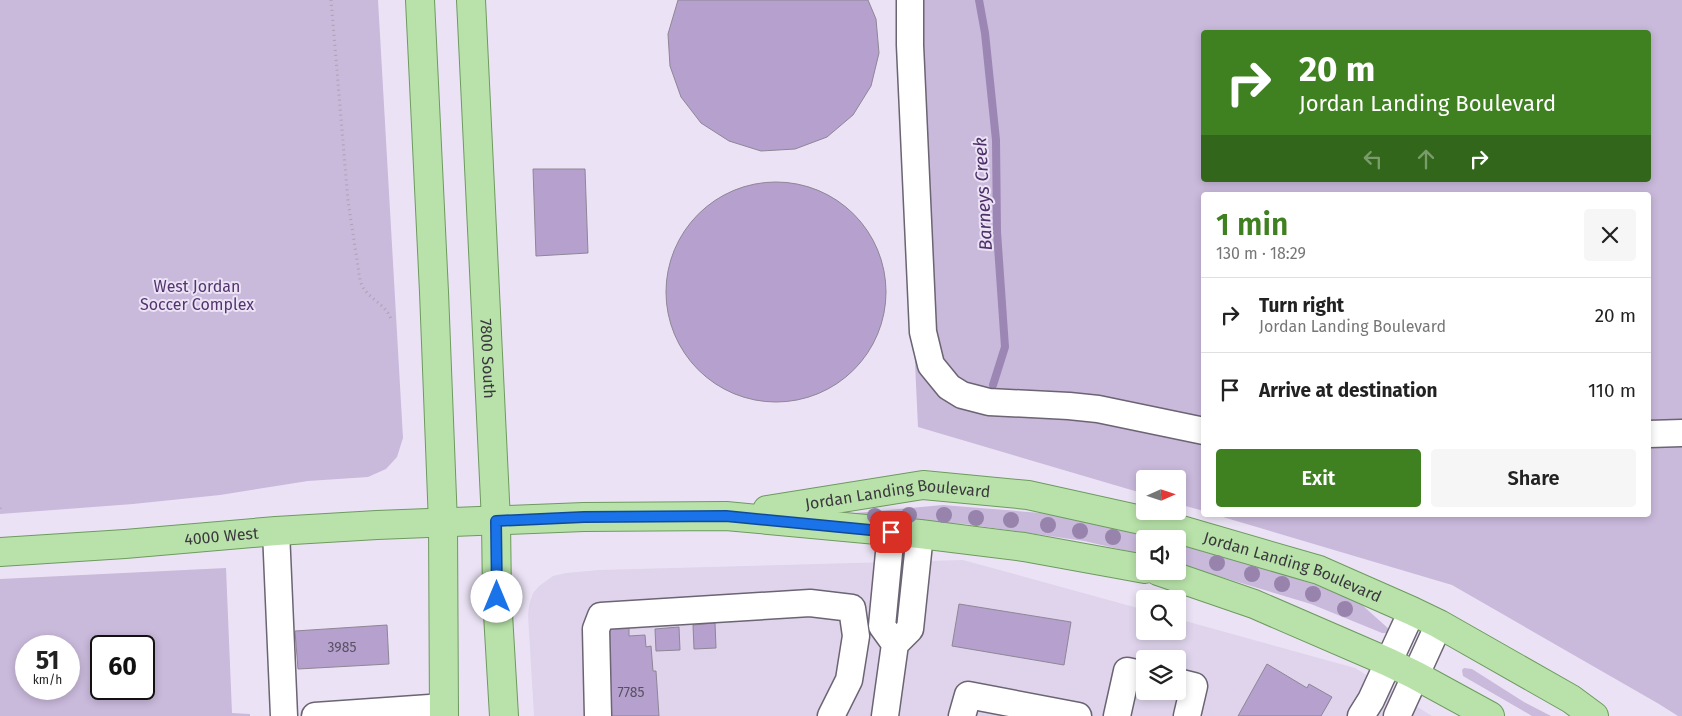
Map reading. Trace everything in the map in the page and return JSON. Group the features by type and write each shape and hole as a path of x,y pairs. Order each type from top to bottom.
{"main road":[{"path":"420,0 434,282 443,523 444,711"},
{"name":"7800 South","path":"471,0 496,521 497,597 504,716"},
{"name":"Jordan Landing Boulevard","path":"726,516 923,486 1028,495 1164,525 1319,570 1412,611 1439,624 1571,699 1594,716"},
{"name":"Jordan Landing Boulevard","path":"443,523 584,517 726,516 920,534 1024,547 1136,567"},
{"name":"4000 West","path":"0,552 125,544 276,531 443,523"},
{"path":"1184,580 1254,604 1388,662 1490,716"}],"street":[{"path":"910,0 910,45 923,332 932,365 948,387 962,395 989,402 1068,406 1145,418 1201,430"},
{"path":"1651,434 1682,433"},
{"path":"276,531 284,716"},
{"path":"891,532 882,626 895,644"},
{"path":"885,716 895,644 910,629 920,534"},
{"path":"598,716 596,629 601,616 810,602 852,608 856,636 849,680 831,716"},
{"path":"1361,716 1412,611"},
{"path":"1396,716 1402,708 1439,624"},
{"path":"1117,716 1127,670 1136,672"},
{"path":"1186,684 1194,686 1187,716"},
{"path":"962,716 968,696 1078,716"},
{"path":"315,716 444,711"}],"path":[{"path":"331,0 348,201 360,280 363,290 382,306 391,319"}],"shaded area":[{"path":"963,560 1136,608 1136,640 1186,640 1186,621 1355,668 1432,716 534,716 529,606 533,593 539,586 553,576 599,570"}],"green space":[{"name":"West Jordan Soccer Complex","path":"0,0 378,0 403,438 397,457 386,469 368,477 308,481 220,495 0,514"},
{"path":"898,0 1682,0 1682,716 1678,716 1452,585 1223,517 1651,517 1651,192 1201,192 1201,510 1186,506 1186,470 1136,470 1136,491 918,427"},
{"path":"943,505 1041,513 1136,530 1136,553 1084,541 965,524 852,518 855,513"},
{"path":"1186,544 1316,585 1361,604 1390,630 1388,633 1382,633 1311,604 1186,566"},
{"path":"226,568 232,713 250,714 250,716 0,716 0,579"},
{"path":"1464,668 1472,669 1524,702 1551,716 1532,716 1463,676 1462,670"}],"building":[{"path":"678,0 868,0 876,19 879,53 871,86 853,115 827,137 795,149 761,151 729,141 701,123 681,97 670,66 668,34"},
{"path":"533,169 585,169 588,253 536,256"},
{"path":"765,182 787,182 818,190 837,200 854,214 868,231 878,250 884,270 886,292 884,314 878,334 868,353 854,370 837,384 818,394 787,402 765,402 734,394 724,389 706,377 691,362 674,334 666,303 666,281 674,250 679,240 691,222 706,207 734,190"},
{"path":"959,604 1071,622 1064,665 952,646"},
{"path":"715,623 716,648 694,649 693,625"},
{"path":"387,625 389,664 298,669 295,631"},
{"path":"629,627 629,636 645,635 646,647 651,646 653,671 656,671 659,716 605,716 606,628"},
{"path":"679,627 680,650 656,651 655,629"},
{"path":"1267,664 1307,688 1309,684 1332,697 1321,716 1238,716"}],"waterway":[{"name":"Barneys Creek","path":"979,0 985,33 996,140 997,232 1005,347 993,385"}],"route":[{"path":"497,597 496,521 584,517 726,516 891,532"}]}
